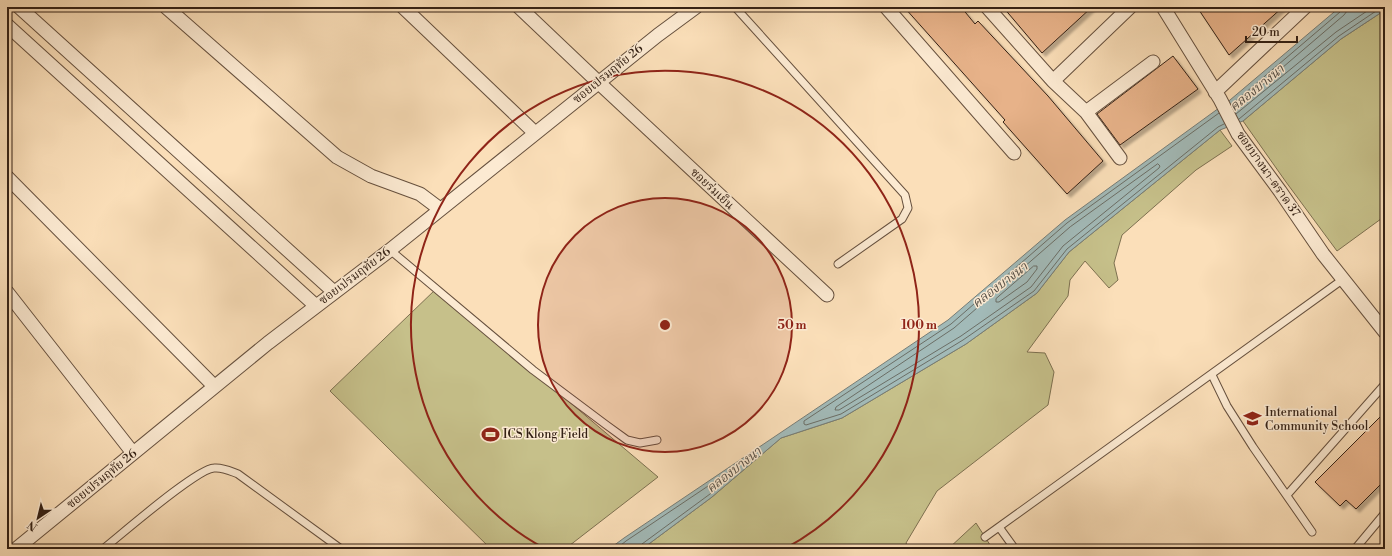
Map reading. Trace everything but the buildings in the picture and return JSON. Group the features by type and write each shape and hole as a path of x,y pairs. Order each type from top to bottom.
{"street":[{"path":"19,7 334,292"},
{"path":"166,7 337,158 371,176 420,194 440,209"},
{"path":"403,7 535,133"},
{"name":"ซอยร่มเย็น","path":"519,7 827,295"},
{"name":"ซอยเปรมฤทัย 26","path":"16,549 214,386 390,250 598,82 696,7"},
{"path":"886,7 1014,153"},
{"path":"986,7 1053,81 1086,112 1120,158"},
{"path":"1053,81 1130,7"},
{"name":"ซอยบางนา-ตราด 37","path":"1163,7 1218,95 1238,134 1342,280 1384,328"},
{"path":"1218,95 1305,7"},
{"path":"7,25 316,306"},
{"path":"1086,112 1153,62"},
{"path":"126,133 140,117"},
{"path":"9,182 214,386"},
{"path":"208,208 223,192"},
{"path":"7,292 133,453"}],"lane":[{"path":"735,7 906,195 908,208 902,219 838,264"},
{"path":"390,250 534,370 604,424 627,440 640,443 657,440"},
{"path":"985,537 1342,280"},
{"path":"1212,375 1235,418 1253,447 1312,532"},
{"path":"1287,495 1385,384"},
{"path":"104,549 192,478 213,468 225,469 238,474 341,549"},
{"path":"1354,549 1385,513"},
{"path":"999,527 1015,549"}],"shaded area":[{"path":"1385,10 1385,216 1337,251 1243,121 1341,39"},
{"path":"1220,130 1232,146 1196,170 1122,235 1114,263 1118,280 1109,288 1085,261 1070,280 1068,296 1027,352 1045,353 1054,372 1048,405 937,491 906,543 909,549 642,549 712,497 781,438 842,418 966,344 1037,293 1069,252"},
{"name":"ICS Klong Field","path":"436,289 658,477 565,549 491,549 330,391"},
{"path":"976,523 992,548 948,549"}],"water":[{"name":"คลองบางนา","path":"1340,7 1385,7 1385,10 1341,39 1243,121 1220,130 1069,252 1037,293 966,344 842,418 781,438 712,497 642,549 609,549 948,320 1065,220 1230,100"}],"place":[{"name":"International Community School","path":"1252,419"},
{"name":"ICS Klong Field","path":"490,434"}]}
